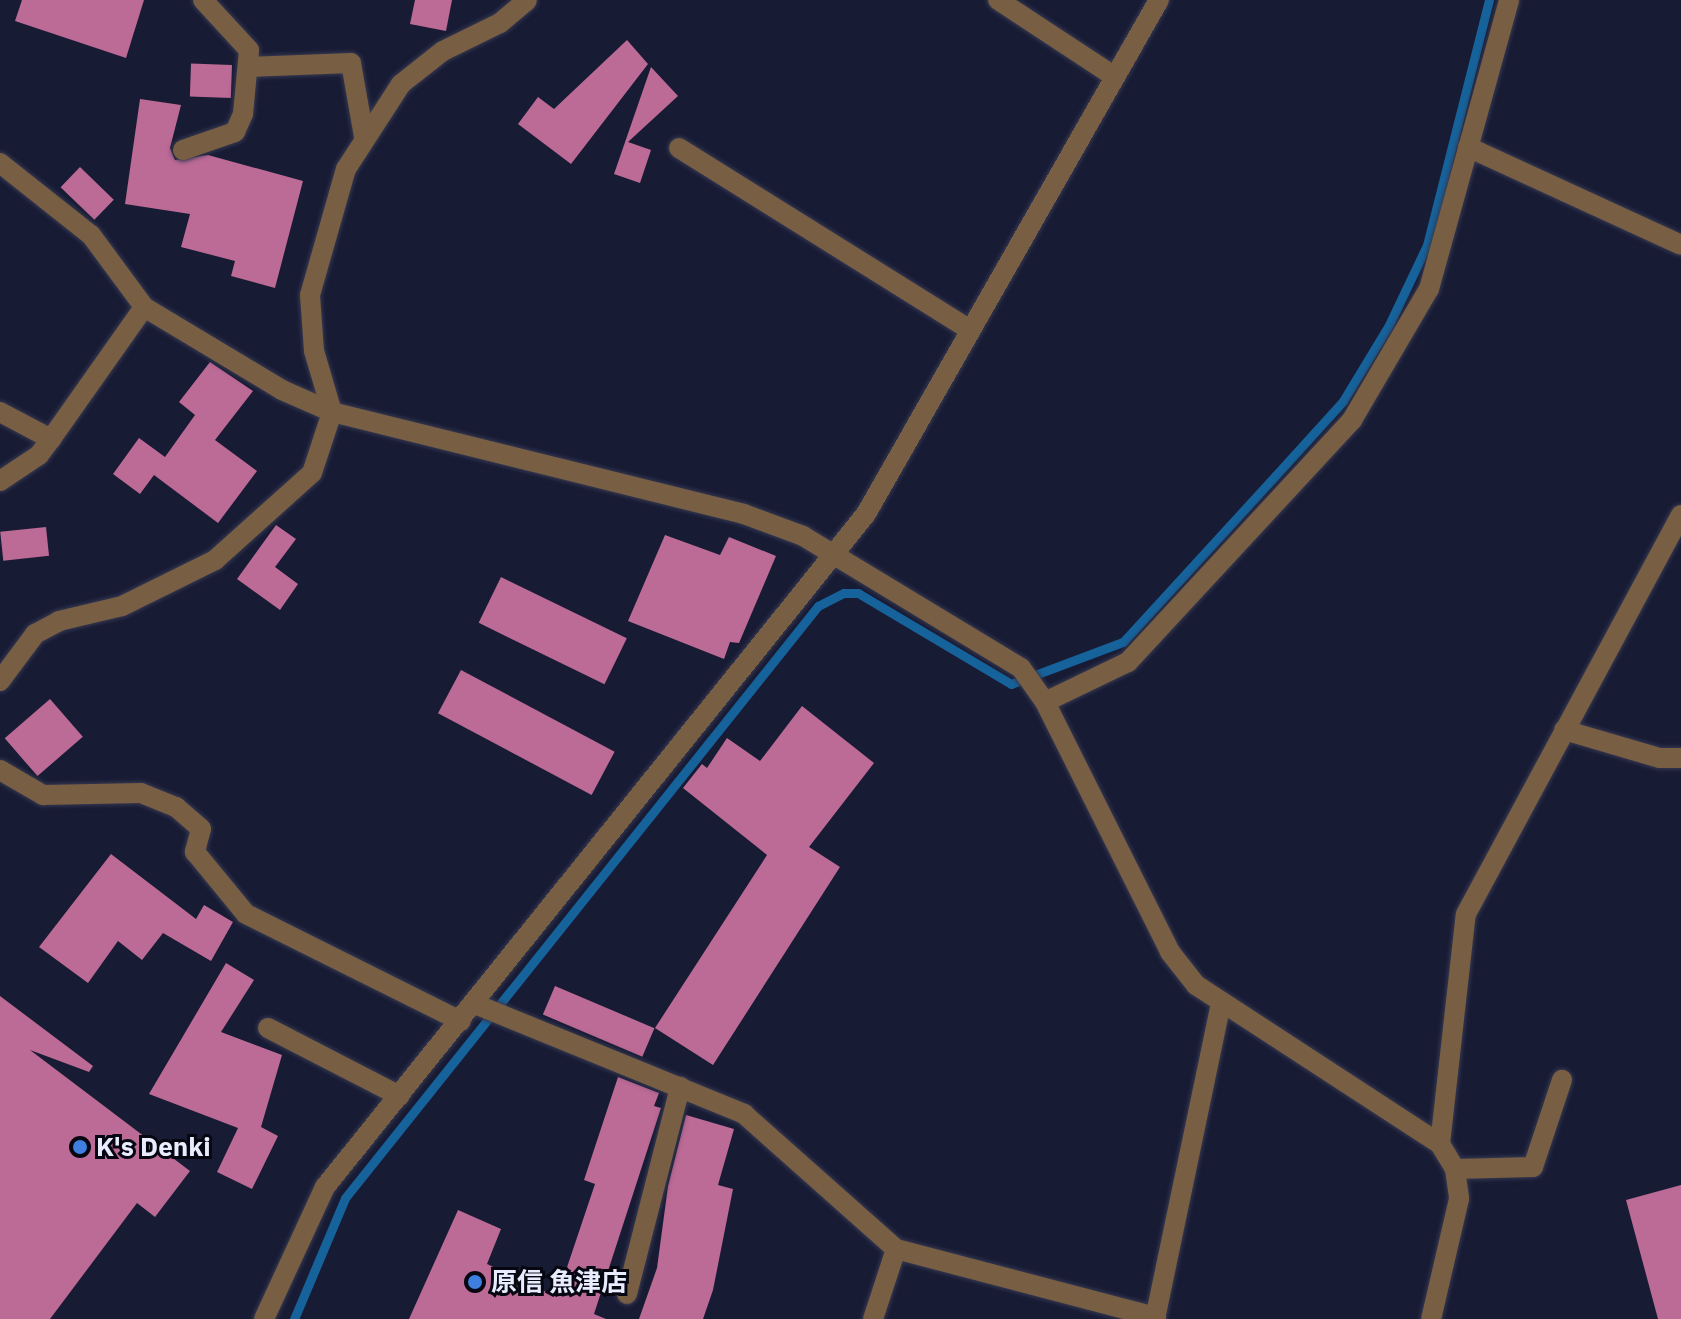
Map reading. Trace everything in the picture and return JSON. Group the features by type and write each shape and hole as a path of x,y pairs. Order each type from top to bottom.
{"street":[{"path":"183,150 235,132 248,67 249,50 203,0"},
{"path":"4,667 35,634 59,621 122,606 215,560 312,473 332,412 314,351 310,295 346,169 401,84 443,51 500,23 527,0"},
{"path":"998,0 1115,77"},
{"path":"264,1319 325,1187 866,514 967,328 1159,0"},
{"path":"1045,702 1128,662 1352,420 1429,289 1509,0"},
{"path":"248,67 351,63 364,137"},
{"path":"1468,147 1681,245"},
{"path":"679,148 967,328"},
{"path":"0,163 91,235 144,307 282,390 332,412 744,514 803,536 1021,668 1045,702 1170,952 1196,985 1440,1144 1455,1169 1459,1199 1431,1319"},
{"path":"0,481 39,455 144,307"},
{"path":"0,412 51,439"},
{"path":"1440,1144 1466,914 1681,515"},
{"path":"1564,730 1660,758 1681,758"},
{"path":"0,770 43,795 141,793 176,807 201,829 195,852 246,914 461,1021"},
{"path":"475,1004 744,1114 896,1249 1155,1318 1221,1003"},
{"path":"268,1028 400,1096"},
{"path":"1455,1169 1533,1167 1562,1080"},
{"path":"627,1294 680,1087"},
{"path":"873,1319 896,1249"}],"building":[{"path":"22,0 144,0 126,58 15,21"},
{"path":"415,0 452,0 446,31 410,24"},
{"path":"627,40 648,64 571,164 518,124 538,97 554,109"},
{"path":"191,64 232,65 231,98 190,97"},
{"path":"651,67 678,96 628,142 651,150 640,183 614,174"},
{"path":"140,99 181,105 170,148 175,160 208,155 303,181 275,288 231,276 235,261 181,247 190,214 125,204"},
{"path":"80,167 114,200 94,220 61,187"},
{"path":"210,362 253,391 215,440 257,471 218,523 154,475 140,494 113,474 139,438 165,457 195,415 179,402"},
{"path":"276,525 296,539 275,567 298,584 280,610 237,579"},
{"path":"46,527 49,556 3,561 0,532"},
{"path":"665,535 720,555 729,537 776,556 739,643 730,642 724,659 628,621"},
{"path":"501,577 627,638 604,684 479,623"},
{"path":"461,670 615,752 592,795 438,713"},
{"path":"50,699 83,737 38,776 5,738"},
{"path":"802,706 874,763 809,847 840,867 713,1065 655,1028 767,855 683,788 702,764 707,768 727,738 760,761"},
{"path":"111,854 196,919 204,905 233,922 211,961 163,933 142,960 118,941 88,983 39,947"},
{"path":"226,963 254,980 221,1032 282,1055 261,1127 278,1136 252,1189 217,1172 238,1128 149,1094"},
{"path":"555,986 654,1028 642,1057 543,1015"},
{"name":"K's Denki","path":"0,996 93,1066 89,1072 30,1050 190,1171 155,1217 137,1203 50,1319 0,1319"},
{"path":"618,1077 659,1093 654,1106 661,1108 594,1314 606,1319 409,1319 458,1210 501,1229 487,1264 557,1297 595,1184 584,1180"},
{"path":"686,1115 734,1129 718,1185 733,1189 713,1290 703,1319 639,1319 657,1268 668,1186"},
{"path":"1681,1185 1681,1319 1658,1319 1626,1200"}],"waterway":[{"path":"294,1319 345,1198 818,606 844,593 858,593 1011,684 1123,642 1276,475 1343,401 1389,325 1427,245 1489,0"}],"place":[{"name":"K's Denki","path":"80,1147"},
{"name":"原信 魚津店","path":"475,1282"}]}
